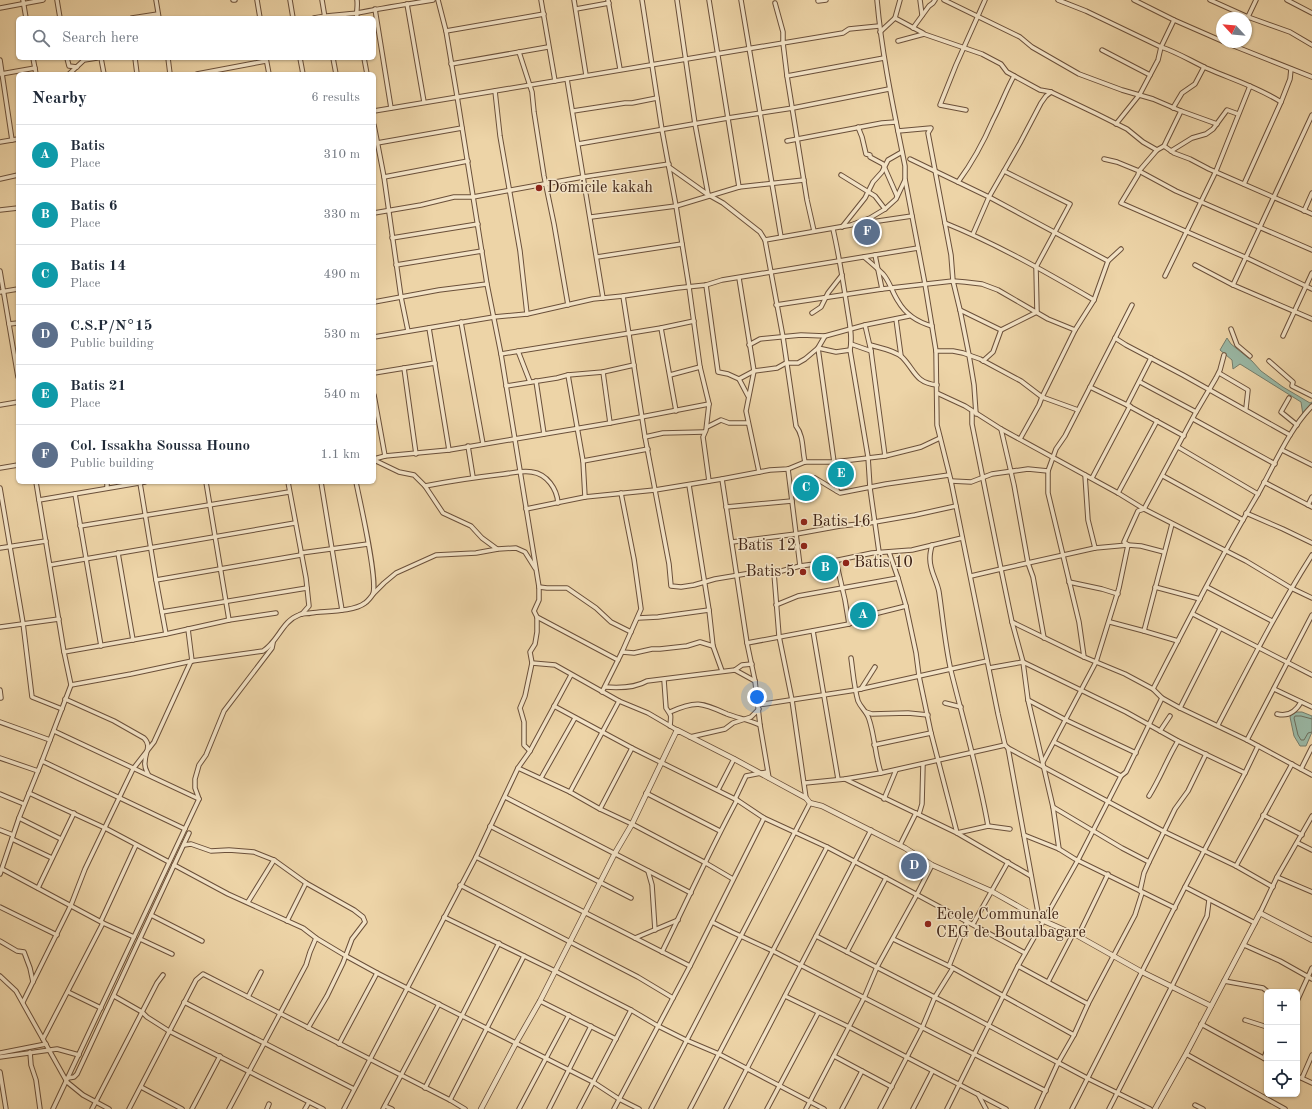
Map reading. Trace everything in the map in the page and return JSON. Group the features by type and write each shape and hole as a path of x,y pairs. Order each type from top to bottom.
{"street":[{"path":"0,8 24,2 43,0"},
{"path":"57,0 60,16"},
{"path":"156,0 159,16"},
{"path":"256,0 260,16"},
{"path":"290,0 293,16"},
{"path":"322,0 325,16"},
{"path":"357,0 357,16"},
{"path":"333,16 433,0"},
{"path":"438,0 446,31 487,284 501,354 540,587 539,600 534,611 537,617 538,632 535,644 530,652 532,663 525,696 520,708 524,722 524,745 530,750"},
{"path":"541,0 555,81"},
{"path":"574,0 586,75"},
{"path":"642,0 651,64 689,287 700,367 709,404 703,437 709,481"},
{"path":"677,0 695,124 709,196"},
{"path":"709,0 739,188"},
{"path":"741,0 781,237"},
{"path":"818,1 826,0"},
{"path":"876,0 889,89 905,166 905,179 936,351 936,413 940,438 950,476 991,680 1007,746 1039,918"},
{"path":"880,32 894,18 900,0"},
{"path":"920,0 922,15"},
{"path":"913,28 935,0"},
{"path":"944,0 1020,37 1032,47 1079,74 1122,90 1140,94 1217,124"},
{"path":"966,110 940,105 963,48 985,0"},
{"path":"1060,0 1161,47 1173,51 1204,67 1272,96 1281,102"},
{"path":"1134,0 1216,39"},
{"path":"1210,0 1237,12"},
{"path":"1250,12 1256,0"},
{"path":"1287,0 1312,13"},
{"path":"576,9 608,1 620,69"},
{"path":"24,2 26,16"},
{"path":"775,3 783,32 787,76 814,231"},
{"path":"407,4 424,102"},
{"path":"375,9 391,108"},
{"path":"446,31 544,14"},
{"path":"894,18 924,34 976,52 1001,64 1007,72 1014,76 1040,90 1051,92 1127,129 1143,142 1157,150"},
{"path":"1252,18 1290,32 1312,45"},
{"path":"1116,124 1140,94 1158,60 1161,47 1174,20"},
{"path":"376,111 843,33 849,29 879,26"},
{"path":"898,41 924,34"},
{"path":"451,64 548,47"},
{"path":"1239,48 1312,77"},
{"path":"1102,50 1150,75"},
{"path":"519,52 532,92 546,184 568,305"},
{"path":"787,76 884,58"},
{"path":"0,60 12,140"},
{"path":"33,60 36,72"},
{"path":"68,60 69,72"},
{"path":"71,72 84,60"},
{"path":"101,60 104,72"},
{"path":"134,60 137,72"},
{"path":"168,60 170,72"},
{"path":"206,72 261,60"},
{"path":"266,60 268,72"},
{"path":"300,60 303,72"},
{"path":"333,60 336,72"},
{"path":"364,60 367,72"},
{"path":"69,66 77,67"},
{"path":"1173,108 1182,93 1195,84 1204,67"},
{"path":"1,74 35,68"},
{"path":"1244,184 1281,102 1290,79 1291,69"},
{"path":"958,182 994,120 1003,96 1014,76"},
{"path":"567,79 591,217 603,298"},
{"path":"1165,276 1216,171 1250,86"},
{"path":"578,144 728,118 760,114 889,89"},
{"path":"495,91 500,136 520,251 527,314"},
{"path":"973,234 989,197 1040,103 1051,92"},
{"path":"573,111 657,98"},
{"path":"1171,152 1192,138 1206,134 1217,124 1227,110 1238,114"},
{"path":"1181,111 1164,146 1157,150 1139,171 1121,203 1247,258 1312,289"},
{"path":"1233,285 1247,258 1312,115"},
{"path":"787,142 882,122 896,122"},
{"path":"858,127 866,154 883,164 897,196"},
{"path":"377,143 462,128"},
{"path":"898,130 931,128 928,133 951,255 953,281 974,385 974,413 972,424 1012,622 1023,662 1028,700 1053,807 1059,849"},
{"path":"376,137 384,177 396,265 408,331"},
{"path":"0,142 16,139"},
{"path":"1164,146 1171,152 1312,214"},
{"path":"842,227 861,204 873,182 884,168 888,160 902,152"},
{"path":"910,159 989,197 1108,260"},
{"path":"1104,159 1117,162 1139,171 1176,191 1312,250"},
{"path":"384,177 468,161"},
{"path":"376,213 583,177 669,166 709,196 723,203 760,232 765,240 796,426 800,431 802,438 802,448 805,462"},
{"path":"1004,171 1070,204 1036,267 1037,312"},
{"path":"0,179 16,175"},
{"path":"841,175 869,191 885,209"},
{"path":"851,225 870,218 896,200 905,179"},
{"path":"591,217 676,206 739,188 804,180"},
{"path":"1304,211 1312,193"},
{"path":"0,210 16,208"},
{"path":"765,240 912,216"},
{"path":"945,223 973,234 1094,300"},
{"path":"392,238 478,224"},
{"path":"833,229 840,260 850,328 850,350 868,457 870,488 879,552"},
{"path":"597,256 682,244"},
{"path":"376,336 494,317 527,314 593,299 706,285 722,280 918,248"},
{"path":"1020,439 1039,405 1075,330 1094,300 1108,260 1121,249"},
{"path":"396,265 482,251"},
{"path":"875,255 882,288"},
{"path":"864,257 883,274 892,288 898,302 909,316 932,326"},
{"path":"1195,265 1233,285 1312,319"},
{"path":"0,271 2,292 16,366"},
{"path":"1284,336 1312,273"},
{"path":"812,313 821,307 826,297 842,275"},
{"path":"739,278 754,371 746,411 759,472"},
{"path":"776,305 882,288 953,281 982,284 998,290 1048,319 1075,330"},
{"path":"376,302 487,284"},
{"path":"706,285 718,372 728,374 739,379 748,397"},
{"path":"2,292 16,289"},
{"path":"623,296 642,416 669,564 671,586 681,587 715,579 757,572 774,573 800,566 836,561 879,552 912,550 962,538"},
{"path":"1084,657 1079,622 1048,493 1048,471 1056,449 1065,436 1132,305"},
{"path":"960,310 1001,330"},
{"path":"983,361 993,352 1001,330 1037,312"},
{"path":"749,345 760,339 801,335 825,336 850,328 909,316"},
{"path":"896,319 901,356"},
{"path":"501,354 661,328 694,321"},
{"path":"461,322 483,444"},
{"path":"9,324 16,323"},
{"path":"865,325 871,351 885,456"},
{"path":"429,328 449,450"},
{"path":"661,328 676,411"},
{"path":"1231,329 1238,345 1250,356"},
{"path":"739,379 754,371 777,368 786,363 798,363 818,348 825,336"},
{"path":"1115,338 1290,435"},
{"path":"851,344 871,351"},
{"path":"870,345 894,352 901,356 916,376 928,384 936,385"},
{"path":"818,348 836,352 850,350"},
{"path":"818,348 837,491"},
{"path":"518,351 530,382"},
{"path":"936,351 953,351 969,355 1021,381 1042,397 1078,410"},
{"path":"1128,545 1124,542 1131,524 1138,511 1144,509 1163,476 1196,412 1219,373 1224,355"},
{"path":"1092,478 1151,358"},
{"path":"1269,362 1292,382 1292,386 1312,396"},
{"path":"376,373 435,363"},
{"path":"506,386 568,375 603,372 634,365"},
{"path":"670,375 700,367"},
{"path":"404,368 416,454"},
{"path":"603,372 610,423"},
{"path":"1219,373 1248,390 1246,408"},
{"path":"568,375 583,461 585,497"},
{"path":"536,381 544,434"},
{"path":"1140,382 1196,412"},
{"path":"1090,387 1184,436"},
{"path":"937,393 965,406 1001,429 1092,478 1144,509 1246,561 1291,588 1312,598"},
{"path":"1289,398 1281,412 1297,425"},
{"path":"0,405 16,402"},
{"path":"376,458 385,456 449,450 577,427 610,423 709,404"},
{"path":"376,406 385,456"},
{"path":"1153,689 1225,550 1275,464 1290,435 1312,406"},
{"path":"1193,419 1275,464"},
{"path":"706,427 720,420 729,423 748,423"},
{"path":"1118,493 1157,421"},
{"path":"1001,429 1014,485 1028,563 1034,577 1044,638"},
{"path":"646,437 663,433 704,432"},
{"path":"526,509 585,497 655,490 759,472 788,469 805,462 834,462 885,456 921,447 940,438"},
{"path":"468,446 473,477"},
{"path":"1178,447 1258,494"},
{"path":"583,461 648,449"},
{"path":"1282,450 1312,465"},
{"path":"376,460 399,472 414,475 425,486 443,513 471,526 482,538 498,549"},
{"path":"0,468 16,465"},
{"path":"951,481 971,482 983,477 1028,468 1048,471"},
{"path":"788,469 800,566"},
{"path":"425,486 473,477 533,472 545,478 553,486 557,492 558,503"},
{"path":"1085,475 1088,520 1095,548"},
{"path":"816,478 840,493 886,484 950,476"},
{"path":"1163,476 1243,520"},
{"path":"722,479 747,642 755,681 760,725 769,778"},
{"path":"1264,482 1310,506 1312,497"},
{"path":"0,874 24,804 54,731 70,685 36,484"},
{"path":"107,484 108,488"},
{"path":"39,500 134,484"},
{"path":"140,484 166,634"},
{"path":"206,484 229,620"},
{"path":"288,484 309,606 302,614"},
{"path":"321,484 342,610"},
{"path":"356,484 368,544 373,578 373,594"},
{"path":"689,485 709,610 713,646 722,671"},
{"path":"0,488 23,623 32,697 62,709"},
{"path":"80,526 289,492"},
{"path":"602,692 641,609 634,559 621,493"},
{"path":"75,494 101,646"},
{"path":"726,507 792,501"},
{"path":"732,542 796,534 840,526 868,524 956,506"},
{"path":"1246,513 1283,528 1312,543"},
{"path":"50,565 295,523"},
{"path":"1144,631 1172,524"},
{"path":"0,548 46,541"},
{"path":"156,580 301,554 368,544"},
{"path":"932,545 930,563 933,574 938,582 951,670 983,795 988,826"},
{"path":"1043,764 1096,662 1118,594 1128,545"},
{"path":"971,576 1095,548 1128,545 1140,546 1164,552"},
{"path":"70,685 191,661 263,651 270,647 286,624 299,615 351,609 365,603 396,573 436,555 476,553 498,549 516,548 525,552 534,564 537,573"},
{"path":"889,552 906,606 931,733 957,833"},
{"path":"118,553 133,640"},
{"path":"1218,726 1272,621 1312,555"},
{"path":"836,561 843,587 849,624"},
{"path":"774,573 779,636 792,700 806,798"},
{"path":"776,605 798,596 898,578"},
{"path":"1069,582 1118,594"},
{"path":"540,587 567,588 596,608 611,622 631,632"},
{"path":"1155,587 1200,599"},
{"path":"1207,587 1272,621"},
{"path":"162,612 307,588"},
{"path":"747,642 849,624 866,616 906,606"},
{"path":"638,618 658,617 709,610"},
{"path":"64,652 166,634 229,620 276,613"},
{"path":"1192,614 1312,675"},
{"path":"1247,740 1312,615"},
{"path":"537,617 618,660"},
{"path":"0,627 59,619"},
{"path":"1012,622 1084,657 1125,674 1153,689 1162,698 1180,708 1247,740 1312,775"},
{"path":"1110,622 1178,641"},
{"path":"22,1002 57,935 85,869 133,769 154,742 191,661 188,629"},
{"path":"1180,708 1220,629"},
{"path":"813,631 838,779"},
{"path":"622,652 634,653 652,649 687,646 700,642 713,646"},
{"path":"53,1109 79,1056 168,862 199,799 195,788 194,778 198,765 206,755 224,711 272,648 273,643"},
{"path":"851,658 856,690 862,709 866,712 869,718 881,773"},
{"path":"690,737 725,729 733,723 752,717 758,707 861,689 987,661"},
{"path":"989,668 1023,662 1082,690 1149,724 1178,741 1245,773"},
{"path":"532,663 555,665 618,701 648,714 760,773 806,798 810,803 822,806 871,830 900,845 932,865 991,891 1044,921 1075,935 1142,972 1211,1006"},
{"path":"604,687 622,688 647,682 735,670 742,665 752,664"},
{"path":"861,689 875,667"},
{"path":"735,670 755,681"},
{"path":"344,1109 476,857 518,768 530,750 571,675"},
{"path":"664,680 666,708 670,712 670,726"},
{"path":"1274,689 1312,707"},
{"path":"0,690 0,698"},
{"path":"947,1109 1018,966 1078,860 1121,776 1126,772 1162,698"},
{"path":"65,699 114,721 144,738 148,742 148,749 144,761 148,774"},
{"path":"1028,700 1066,720 1136,753"},
{"path":"570,792 618,701"},
{"path":"1277,714 1284,715 1291,713 1301,702"},
{"path":"945,703 961,707"},
{"path":"670,712 698,704 711,706 728,714 760,725"},
{"path":"554,706 632,748 736,799 764,818 827,847 1026,953"},
{"path":"866,712 872,714 908,713 928,715"},
{"path":"1160,731 1170,716"},
{"path":"541,778 575,718"},
{"path":"0,722 50,740"},
{"path":"481,1109 540,1001 615,853 632,824 677,730"},
{"path":"54,731 199,799"},
{"path":"874,745 931,733"},
{"path":"1149,796 1164,764 1178,741"},
{"path":"1054,742 1121,776"},
{"path":"804,783 845,779 881,773 971,752 1007,746 1043,764 1165,832 1236,866 1273,887"},
{"path":"1072,1109 1258,746"},
{"path":"1301,769 1312,747"},
{"path":"600,809 632,748"},
{"path":"1037,1109 1058,1063 1074,1035 1088,1004 1135,915 1144,873 1175,809 1188,791 1206,754"},
{"path":"0,758 38,771"},
{"path":"718,790 734,759"},
{"path":"42,761 185,829"},
{"path":"900,845 922,804 924,764"},
{"path":"1236,866 1292,764"},
{"path":"518,768 570,792 600,809 632,824 733,879"},
{"path":"884,799 896,770"},
{"path":"662,952 746,776 767,772"},
{"path":"845,779 957,833 1031,876"},
{"path":"29,793 105,828 168,862"},
{"path":"646,793 720,831"},
{"path":"0,794 24,804"},
{"path":"504,797 691,893"},
{"path":"651,1109 810,803"},
{"path":"1053,807 1122,848 1150,862"},
{"path":"38,888 74,813"},
{"path":"1263,815 1302,835"},
{"path":"1155,1109 1244,945 1277,878 1312,816"},
{"path":"19,818 61,839"},
{"path":"614,1109 690,966 764,818"},
{"path":"490,826 631,898"},
{"path":"957,833 988,826 1010,829"},
{"path":"0,830 52,858"},
{"path":"726,1109 871,830"},
{"path":"67,1080 77,1074 189,833"},
{"path":"1024,835 1059,849 1175,908"},
{"path":"1298,842 1312,850"},
{"path":"184,845 191,844 211,852 229,850 254,852 274,860 306,883 354,910 363,917 365,922 352,939 346,956 308,1028"},
{"path":"43,1039 102,922 136,845"},
{"path":"690,1109 827,847"},
{"path":"476,857 690,966"},
{"path":"248,902 274,860"},
{"path":"973,924 1008,862"},
{"path":"174,865 228,894 288,920 346,956 406,989 439,1004 569,1070 639,1109"},
{"path":"806,1109 864,998 877,967 932,865"},
{"path":"2,869 102,922 134,937"},
{"path":"648,870 652,885 655,930"},
{"path":"1048,982 1108,874"},
{"path":"847,952 886,878"},
{"path":"1277,878 1312,892"},
{"path":"288,920 306,883"},
{"path":"460,885 638,977 673,998"},
{"path":"1185,887 1255,923"},
{"path":"1109,1109 1207,916 1209,900"},
{"path":"0,907 57,935"},
{"path":"1260,913 1312,940"},
{"path":"151,915 202,941"},
{"path":"444,917 555,971 631,1010 658,1026 719,1054 824,1109"},
{"path":"635,938 678,920"},
{"path":"880,1109 922,1028 935,997 951,967 967,921"},
{"path":"712,922 773,951 1046,1091"},
{"path":"816,936 935,997 1058,1063 1150,1109"},
{"path":"229,1109 306,965 316,938"},
{"path":"140,939 172,954"},
{"path":"893,939 951,967 1074,1035"},
{"path":"0,941 17,951 24,952 33,982"},
{"path":"424,1088 499,943"},
{"path":"1244,945 1280,961 1312,979"},
{"path":"450,1100 524,956"},
{"path":"1018,966 1088,1004"},
{"path":"1300,994 1312,968"},
{"path":"248,997 261,972"},
{"path":"340,1044 377,973"},
{"path":"129,1109 196,980 203,974 450,1100 464,1109"},
{"path":"92,1109 157,983 164,975"},
{"path":"0,976 16,991 67,1080 79,1093 109,1109"},
{"path":"1224,981 1264,989"},
{"path":"68,992 100,1008"},
{"path":"114,996 142,1012 147,1017 170,1031 323,1109"},
{"path":"785,996 849,1027 907,1057 932,1072 1006,1109"},
{"path":"540,1001 616,1039"},
{"path":"184,1002 354,1089"},
{"path":"392,1109 384,1107 439,1004"},
{"path":"579,1109 631,1010"},
{"path":"767,1109 818,1013"},
{"path":"519,1109 569,1015"},
{"path":"1245,1020 1264,1026"},
{"path":"1201,1024 1264,1058"},
{"path":"549,1109 591,1026"},
{"path":"0,1053 46,1044"},
{"path":"0,1057 57,1049 79,1056"},
{"path":"30,1052 31,1065 36,1080 40,1109"},
{"path":"1186,1054 1285,1109"},
{"path":"1312,1055 1302,1078 1312,1084"},
{"path":"192,1109 220,1056"},
{"path":"834,1056 892,1086"},
{"path":"842,1109 862,1071"},
{"path":"0,1072 6,1109"},
{"path":"913,1109 932,1072"},
{"path":"140,1087 182,1109"},
{"path":"978,1094 986,1109"},
{"path":"305,1109 309,1102"},
{"path":"267,1109 269,1104"},
{"path":"1196,1105 1203,1109"}],"water":[{"path":"1227,338 1231,344 1252,361 1261,371 1283,387 1310,403 1312,402 1312,405 1303,415 1301,402 1240,364 1233,369 1232,360 1220,350"},
{"path":"1302,712 1312,716 1312,732 1306,746 1300,746 1294,736 1290,717 1292,713"}],"place":[{"name":"Domicile kakah","path":"539,188"},
{"name":"Col. Issakha Soussa Houno","path":"867,232"},
{"name":"Batis 21","path":"841,474"},
{"name":"Batis 14","path":"806,488"},
{"name":"Batis 16","path":"804,522"},
{"name":"Batis 12","path":"804,546"},
{"name":"Batis 10","path":"846,563"},
{"name":"Batis 6","path":"825,568"},
{"name":"Batis 5","path":"803,572"},
{"name":"Batis","path":"863,615"},
{"name":"C.S.P/N°15","path":"914,866"},
{"name":"Ecole Communale CEG de Boutalbagare","path":"928,924"}]}
